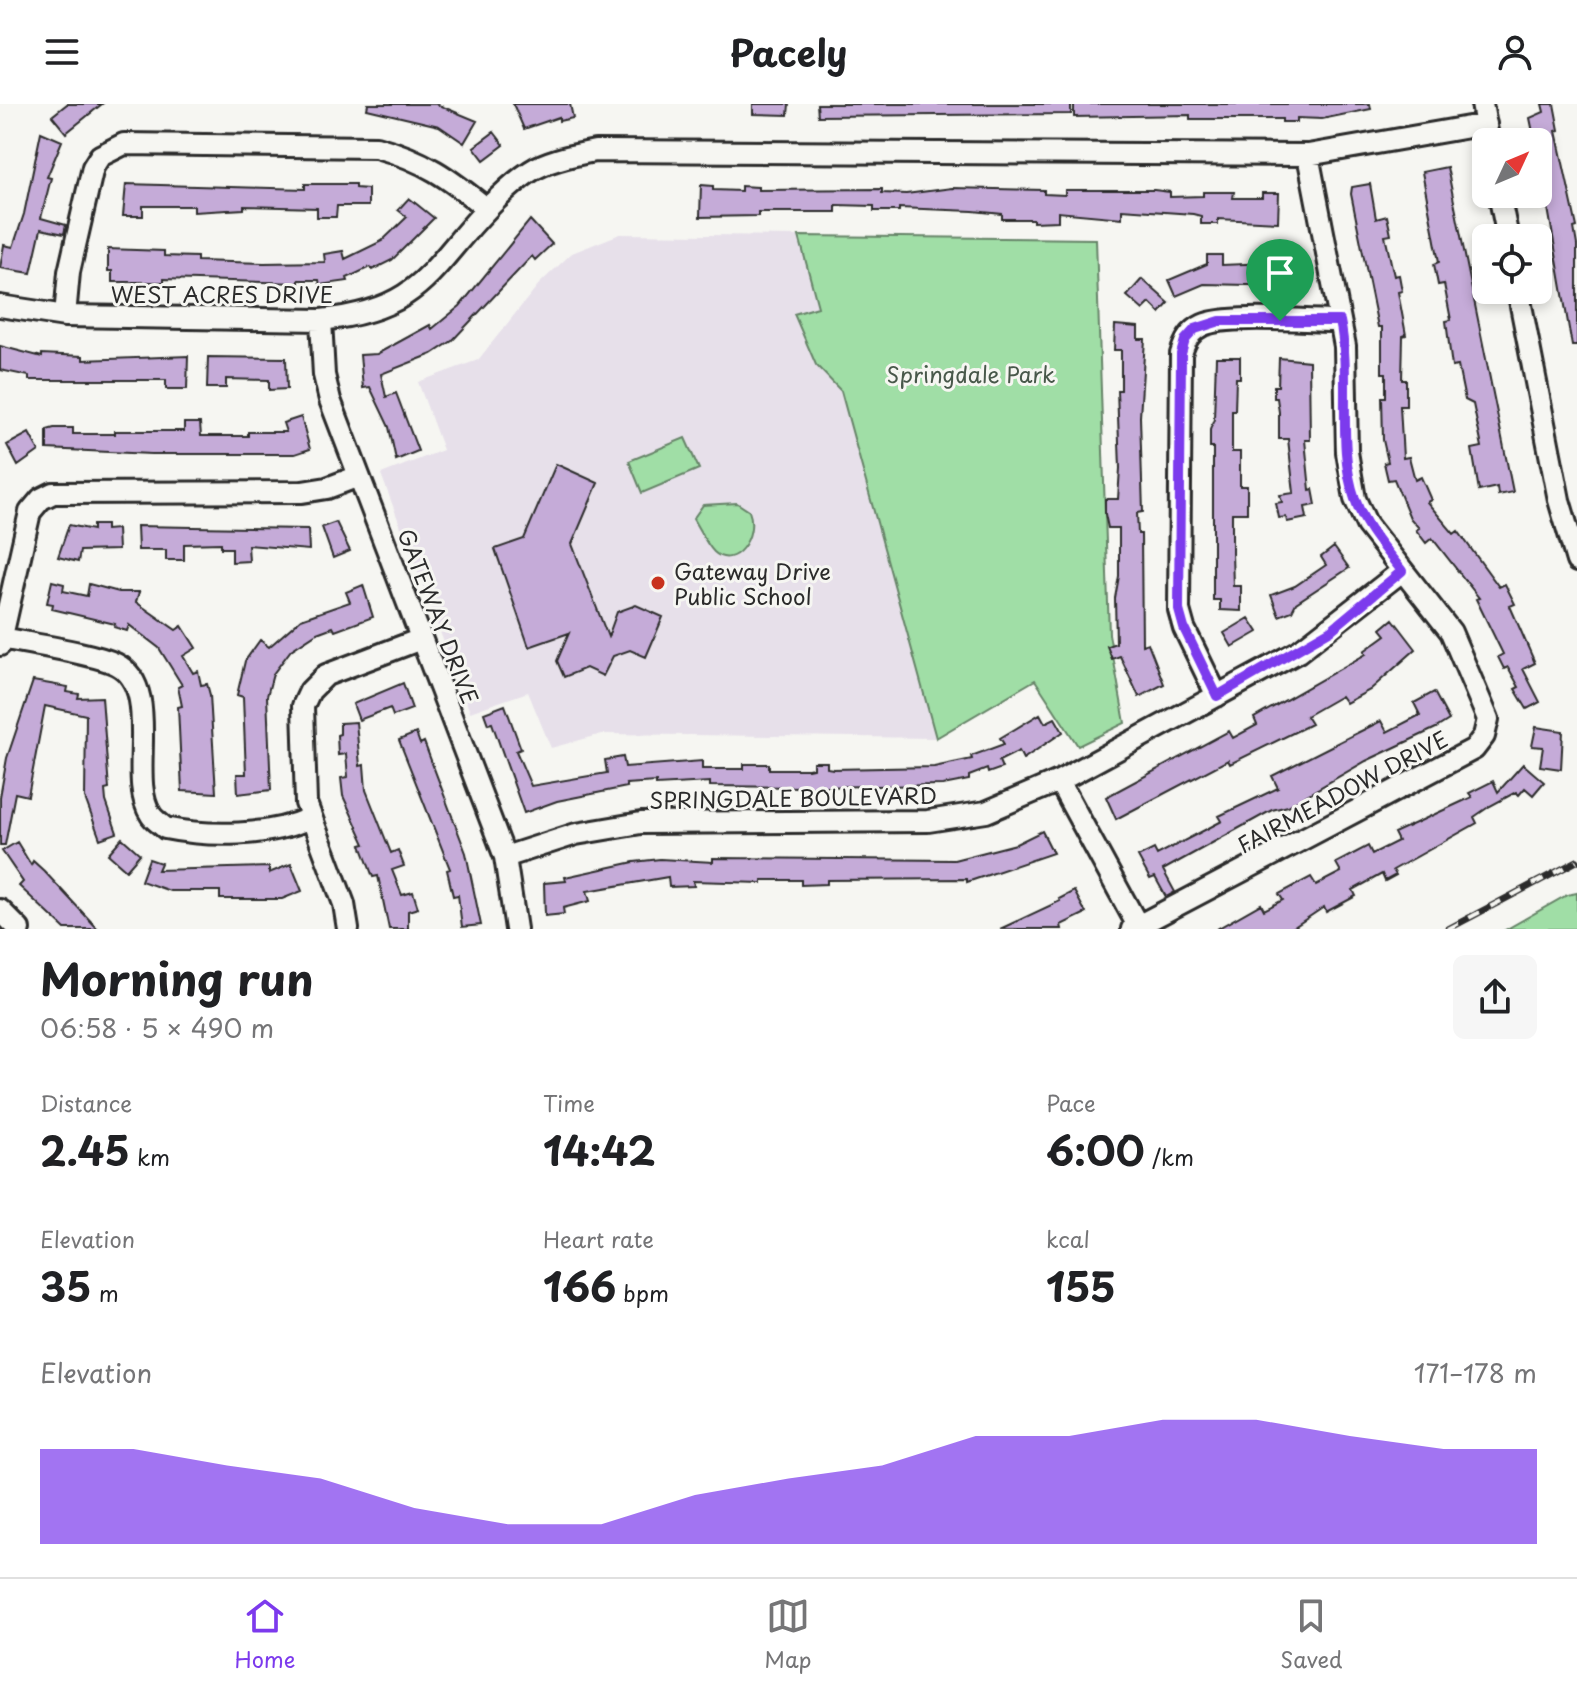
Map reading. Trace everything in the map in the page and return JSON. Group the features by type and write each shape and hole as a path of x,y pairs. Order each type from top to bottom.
{"street":[{"name":"WEST ACRES DRIVE","path":"0,306 65,316 321,320 350,317 404,297 432,275 487,209 534,169 595,151 1308,155 1486,123"},
{"path":"65,316 69,272 93,167 100,156 124,144 376,147 414,157 450,178 487,209"},
{"name":"FAIRMEADOW DRIVE","path":"1135,928 1474,749 1484,736 1488,719 1451,632 1367,525 1349,477 1348,366 1308,155"},
{"path":"1521,304 1559,500 1577,561"},
{"name":"GATEWAY DRIVE","path":"321,320 324,375 330,400 505,857 516,929"},
{"path":"1217,696 1184,628 1179,610 1181,354 1185,340 1195,329 1220,321 1340,321"},
{"path":"310,818 288,828 266,831 165,828 150,814 147,803 139,695 131,677 116,664 1,642 30,512 41,499 53,493 302,492 327,488 359,476"},
{"name":"SPRINGDALE BOULEVARD","path":"505,857 576,834 656,821 957,819 1013,803 1217,696 1331,630 1402,571"},
{"path":"348,929 344,904 306,803 303,706 310,691 326,675 421,639"},
{"path":"1059,781 1135,928"},
{"path":"0,910 19,929"}],"shaded area":[{"name":"Gateway Drive Public School","path":"620,234 799,236 936,738 602,734 551,748 528,692 470,712 381,474 443,450 418,382 478,360 539,284 572,253"}],"green space":[{"name":"Springdale Park","path":"799,236 1096,239 1109,634 1125,723 1078,746 1035,680 936,738 841,391 816,365 794,314 818,307"},
{"path":"685,438 699,469 642,493 629,461"},
{"path":"737,503 749,511 751,531 743,548 729,557 722,557 711,549 693,519 703,505"},
{"path":"1577,893 1577,929 1507,929 1567,895"}],"building":[{"path":"67,104 102,104 66,133 52,116"},
{"path":"368,104 436,104 477,121 464,143 439,126 367,109"},
{"path":"513,104 570,104 573,118 559,121 559,117 524,129"},
{"path":"753,104 789,104 788,115 753,114"},
{"path":"817,104 1071,104 1071,114 818,116"},
{"path":"1074,104 1370,104 1371,109 1322,119 1297,118 1297,122 1282,122 1282,119 1190,119 1190,115 1074,117"},
{"path":"1542,104 1554,104 1559,130 1556,131 1577,227 1574,228 1577,245 1577,346 1572,346 1548,208 1552,208 1552,128 1532,128 1530,118 1544,112"},
{"path":"41,132 62,141 47,177 51,178 41,218 66,225 64,234 41,229 31,273 0,268 4,245 13,247 24,214"},
{"path":"494,132 504,145 484,160 474,147"},
{"path":"1447,167 1472,290 1472,304 1475,304 1513,492 1498,495 1497,487 1479,491 1472,449 1482,447 1473,404 1465,400 1458,366 1452,367 1446,321 1451,320 1444,284 1438,285 1434,264 1439,262 1422,172"},
{"path":"126,184 305,189 305,184 355,184 355,188 368,189 368,206 337,206 336,217 317,217 317,208 244,206 244,209 194,212 194,206 143,206 143,216 123,216"},
{"path":"1370,184 1376,219 1387,216 1391,235 1385,236 1394,276 1399,275 1402,291 1398,292 1406,335 1403,336 1402,380 1406,380 1406,406 1400,406 1403,458 1409,457 1415,480 1421,477 1431,500 1427,502 1454,534 1458,531 1499,587 1505,584 1515,604 1510,606 1535,663 1523,669 1540,702 1527,709 1515,689 1519,687 1508,667 1504,669 1498,657 1503,654 1476,599 1479,598 1432,538 1426,543 1410,518 1394,479 1388,480 1383,440 1382,397 1386,397 1386,373 1382,373 1382,327 1378,327 1351,194 1352,187"},
{"path":"701,185 713,186 713,190 741,191 741,186 758,187 758,190 882,189 882,193 906,194 952,188 1044,190 1044,194 1065,195 1065,190 1154,190 1170,192 1170,197 1203,196 1203,192 1234,192 1233,198 1262,198 1262,193 1279,193 1278,222 1218,219 1218,224 1201,224 1201,216 1193,214 1122,209 1122,218 1058,212 1058,221 1033,222 1033,219 1002,219 1002,214 973,211 899,208 899,211 874,211 874,206 836,205 836,212 758,212 758,216 700,217"},
{"path":"409,198 434,218 392,260 372,270 370,267 347,278 348,281 320,285 319,280 299,280 299,283 164,279 164,282 112,282 112,271 108,271 108,249 164,251 164,256 197,257 197,261 325,262 324,254 343,251 345,259 382,241 407,217 398,210"},
{"path":"530,220 552,244 535,260 532,256 452,341 432,354 381,374 386,397 396,393 418,451 396,460 389,427 370,387 363,388 360,355 377,354 430,325 432,329 460,306"},
{"path":"1207,255 1222,255 1222,265 1291,262 1290,286 1204,284 1176,296 1169,280 1207,264"},
{"path":"1142,279 1169,303 1160,313 1150,303 1143,310 1127,296"},
{"path":"1115,325 1138,327 1138,339 1145,339 1140,417 1143,512 1137,513 1138,534 1141,534 1142,645 1148,643 1164,684 1139,697 1120,656 1112,659 1107,646 1116,643 1115,598 1119,576 1119,528 1108,528 1105,514 1105,499 1118,499 1120,468 1117,390 1121,390 1121,350 1114,350"},
{"path":"0,346 42,357 42,354 83,356 83,360 188,356 187,389 166,389 166,380 29,380 29,376 0,370"},
{"path":"208,357 286,358 287,389 269,390 269,380 226,379 226,388 207,388"},
{"path":"1216,357 1240,357 1240,378 1236,378 1235,411 1232,411 1232,452 1240,452 1240,486 1247,486 1247,513 1232,513 1232,553 1233,586 1241,586 1241,611 1220,610 1220,600 1213,600 1213,447 1210,447 1210,430 1214,419"},
{"path":"1279,358 1309,361 1310,440 1305,440 1310,490 1313,489 1316,505 1305,507 1307,518 1287,522 1286,517 1279,518 1276,503 1282,502 1280,495 1294,493 1288,439 1279,439 1279,412 1277,398 1274,398 1274,386 1278,386"},
{"path":"301,417 310,449 295,454 151,454 47,449 47,430 54,428 73,428 73,434 115,434 115,431 184,431 184,423 200,423 201,436 248,436 248,432 286,432 283,423"},
{"path":"29,433 39,451 18,466 7,445"},
{"path":"556,464 598,483 572,544 608,637 617,612 636,605 663,617 646,657 630,650 613,656 603,676 586,668 564,677 557,661 569,633 529,647 495,549 524,539"},
{"path":"336,522 350,551 333,558 322,527"},
{"path":"69,525 93,530 93,525 106,525 106,530 117,529 118,550 80,551 78,562 58,557"},
{"path":"137,526 308,529 309,550 248,545 249,561 232,562 232,548 221,548 221,543 184,544 184,560 166,560 166,550 138,550"},
{"path":"1334,547 1349,568 1296,603 1292,611 1279,616 1271,595 1295,586 1326,565 1321,557"},
{"path":"52,581 64,584 63,591 87,596 89,584 119,592 139,592 136,602 176,630 182,626 196,648 183,656 193,673 198,671 201,685 207,684 210,695 216,793 182,791 178,707 182,706 178,687 182,685 159,648 129,625 127,631 114,627 115,624 52,609 53,604 47,603"},
{"path":"363,585 373,617 335,631 333,627 317,633 291,650 273,674 267,696 271,790 238,794 237,774 246,774 243,697 237,695 245,661 260,640 269,647 301,619 350,602 346,592"},
{"path":"1249,618 1258,632 1232,647 1224,633"},
{"path":"1393,619 1416,649 1370,690 1346,703 1341,696 1306,716 1311,724 1230,764 1228,760 1116,819 1106,797 1229,731 1233,738 1257,725 1254,718 1366,654 1364,651 1386,635 1381,629"},
{"path":"33,681 68,687 67,692 79,694 78,698 102,697 109,789 105,790 106,801 117,833 100,839 85,798 86,715 45,706 28,796 15,793 5,845 0,845 0,797 7,758"},
{"path":"403,683 412,709 393,716 390,708 359,720 353,704"},
{"path":"1434,692 1449,720 1366,761 1288,806 1272,810 1163,870 1175,892 1166,897 1155,877 1150,879 1138,857 1154,849 1157,855 1222,821 1219,816 1278,788 1272,776 1353,735 1381,721 1387,732 1420,715 1414,703"},
{"path":"505,705 521,749 516,751 531,786 607,773 605,760 623,757 625,767 702,761 702,769 744,769 744,764 769,764 769,769 808,769 813,768 813,762 827,762 827,768 833,769 934,767 972,759 971,756 1004,744 1000,738 1040,714 1045,723 1055,718 1063,732 1023,759 1019,751 999,761 1002,768 988,773 987,769 969,776 969,780 943,785 808,787 710,786 710,782 626,784 627,787 557,801 524,813 492,723 488,724 484,713"},
{"path":"356,722 360,766 364,765 366,790 391,853 398,850 404,866 392,870 402,895 413,892 418,908 408,911 408,929 389,929 378,876 373,877 361,845 365,844 343,796 341,778 348,777 346,754 338,755 337,735 340,734 340,723"},
{"path":"1536,727 1563,731 1561,769 1540,766 1543,747 1532,746"},
{"path":"416,733 420,744 424,742 466,853 481,925 462,927 458,895 453,896 447,870 450,869 399,740"},
{"path":"1523,764 1544,782 1533,795 1525,788 1519,795 1516,792 1490,806 1474,817 1477,823 1393,870 1396,875 1385,881 1382,874 1353,890 1356,896 1326,912 1324,907 1291,929 1217,929 1261,904 1264,910 1283,900 1279,894 1311,877 1316,885 1341,872 1336,863 1368,846 1372,854 1398,841 1394,833 1472,797 1469,793 1493,781 1498,792"},
{"path":"1042,831 1053,853 967,882 967,879 827,880 827,884 801,885 801,880 762,880 762,883 693,881 694,886 669,887 668,877 587,891 590,901 563,908 564,914 545,916 544,883 566,881 565,877 634,862 660,859 713,862 713,858 954,860 1016,844"},
{"path":"122,838 140,854 126,870 108,854"},
{"path":"17,842 31,865 33,861 44,871 98,929 65,929 19,886 23,882 2,851"},
{"path":"149,859 161,863 158,870 269,867 269,873 291,864 302,891 282,899 220,899 220,891 170,891 141,881"},
{"path":"1074,891 1086,913 1061,925 1062,929 1000,929 1060,901"}],"railway":[{"path":"1448,929 1577,861"}],"place":[{"name":"Gateway Drive Public School","path":"658,583"}],"route":[{"path":"1280,321 1340,321 1348,366 1349,477 1367,525 1402,571 1331,630 1298,652 1217,696 1184,628 1179,610 1181,354 1185,340 1206,323 1280,321"}]}
